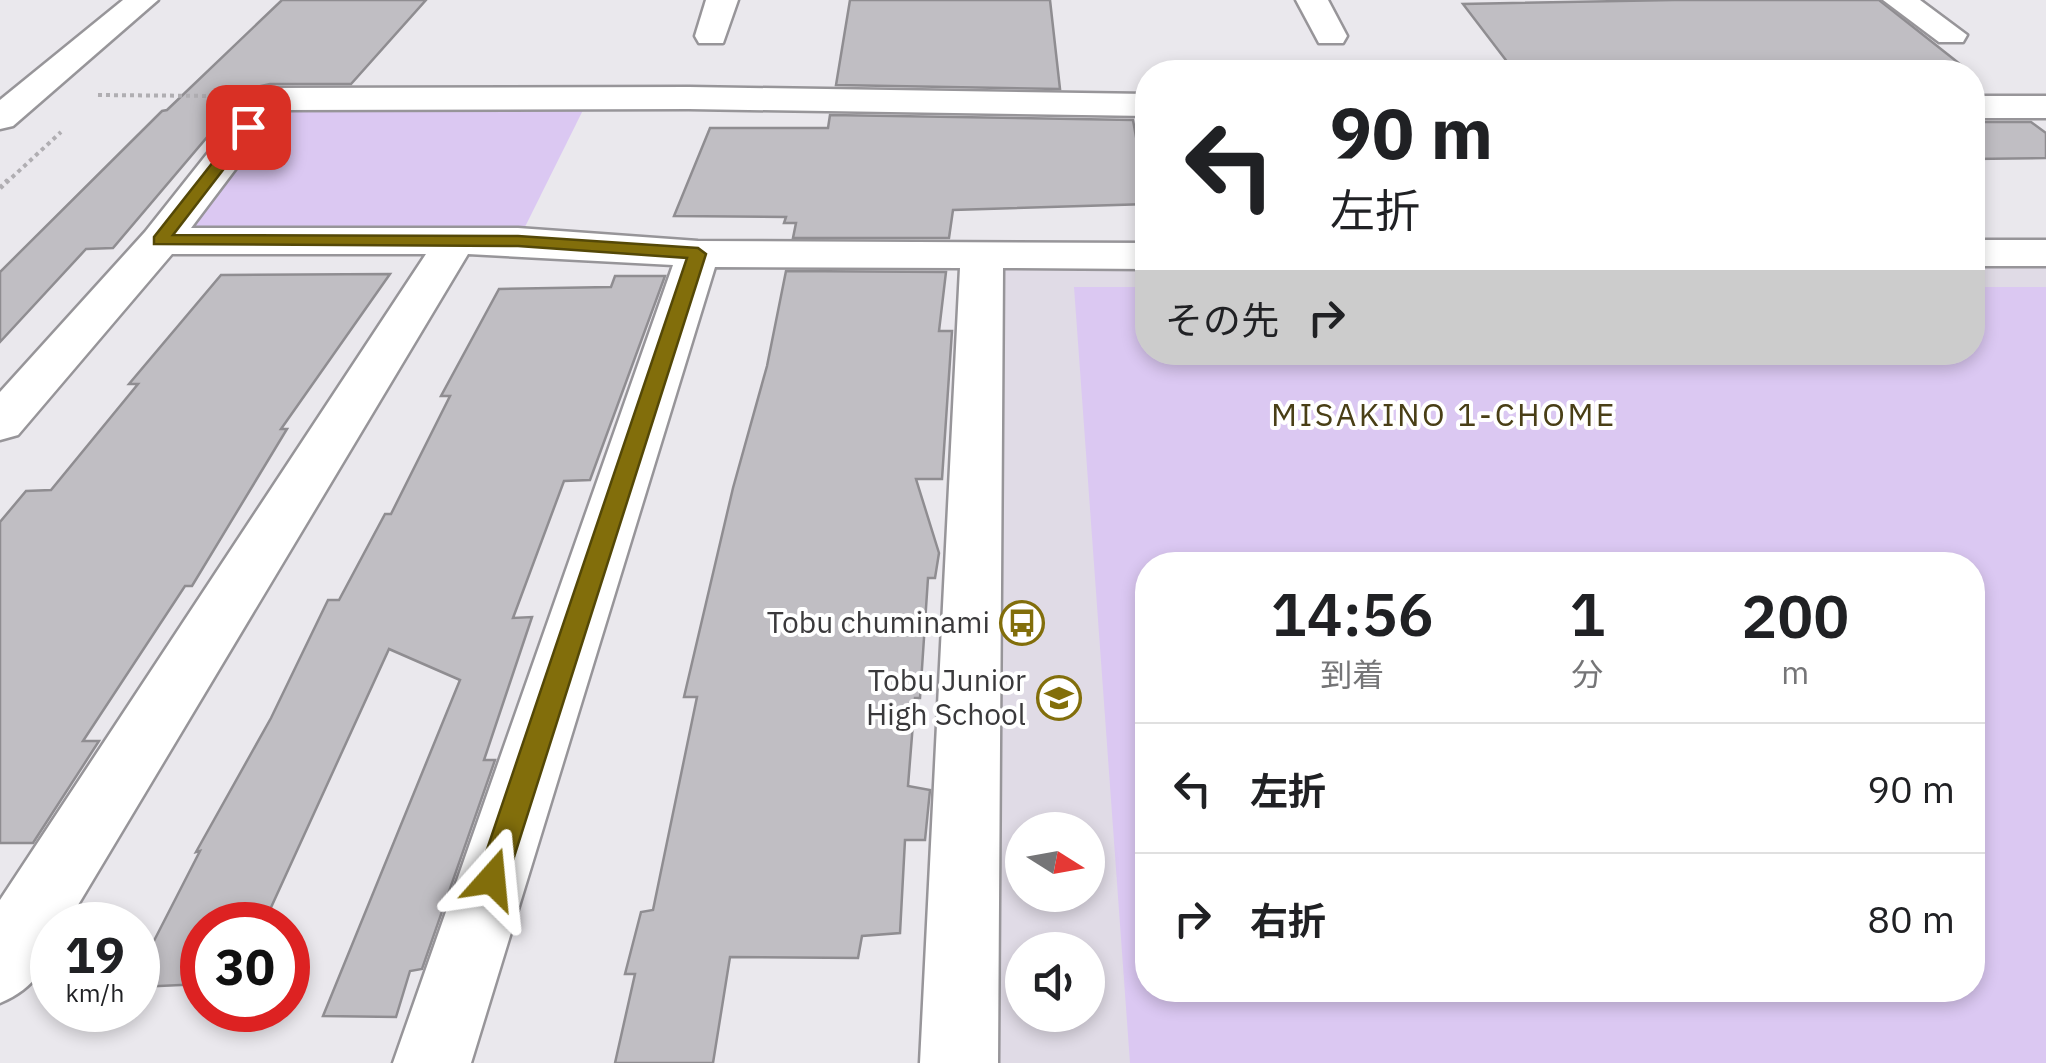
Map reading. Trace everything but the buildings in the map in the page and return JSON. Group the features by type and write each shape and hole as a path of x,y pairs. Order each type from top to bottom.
{"street":[{"path":"0,118 142,0"},
{"path":"711,36 722,0"},
{"path":"1312,0 1331,36"},
{"path":"1899,0 1951,35"},
{"path":"0,423 160,240 270,99 688,98 1135,105"},
{"path":"1985,108 2043,110"},
{"path":"160,240 518,241 698,254 1135,256"},
{"path":"0,966 455,242"},
{"path":"1985,253 2046,253"},
{"path":"432,1063 698,254"},
{"path":"960,1063 982,257"}],"path":[{"path":"93,40 98,98 270,99"},
{"path":"0,188 72,122"}],"shaded area":[{"path":"589,98 518,241 161,241 270,99"},
{"name":"Tobu Junior High School","path":"1985,256 2046,256 2046,1063 959,1063 982,257 1135,257 1135,365 1985,365"},
{"name":"Tobu Junior High School","path":"1074,287 1135,287 1135,365 1985,365 1985,287 2046,287 2046,1063 1130,1063"}],"place":[{"name":"Tobu chuminami","path":"1022,623"},
{"name":"Tobu Junior High School","path":"1059,698"}],"district":[{"name":"MISAKINO 1-CHOME","path":"1444,415"}],"route":[{"path":"248,127 160,240 518,241 698,254 492,879"}]}
